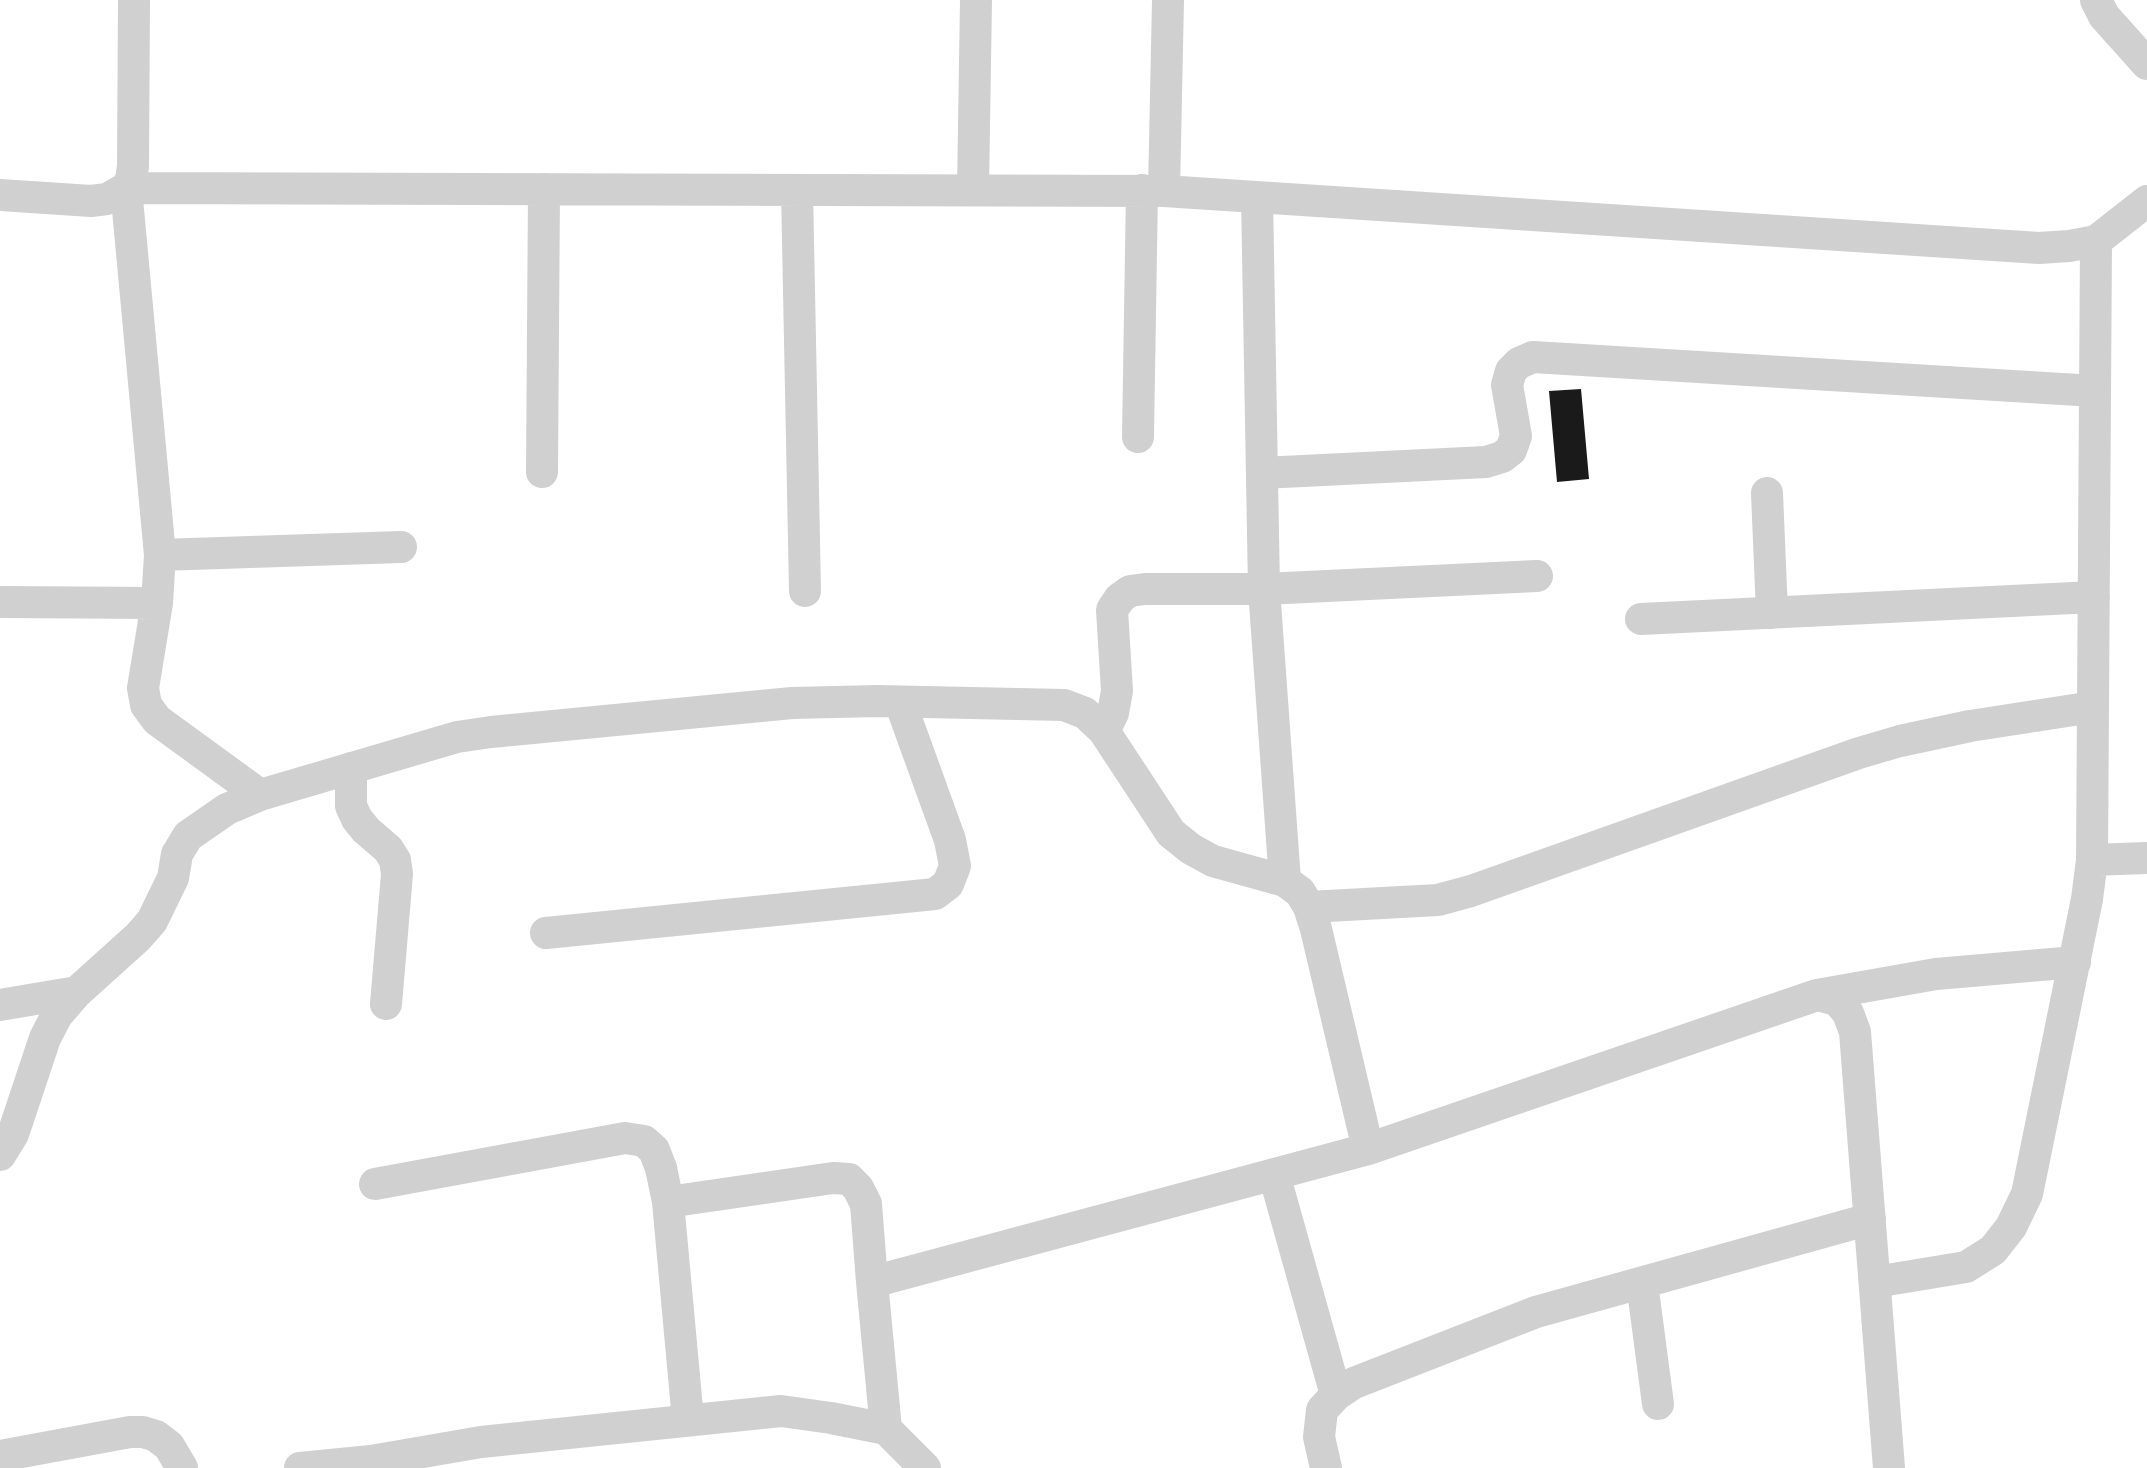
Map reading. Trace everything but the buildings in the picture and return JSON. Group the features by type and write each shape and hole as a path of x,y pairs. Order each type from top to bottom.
{"street":[{"path":"0,195 91,201 107,199 126,188 131,180 133,166 135,0"},
{"path":"973,190 976,0"},
{"path":"1138,437 1153,190 1168,0"},
{"path":"2096,0 2104,16 2147,64"},
{"path":"126,188 1153,190 2039,248 2096,241 2147,201"},
{"path":"126,188 160,555 157,603 143,688 146,705 157,720 260,795"},
{"path":"542,472 543,189"},
{"path":"797,190 805,591"},
{"path":"1257,197 1264,589 1285,881"},
{"path":"1875,1282 1966,1267 1993,1250 2011,1227 2027,1194 2075,962 2092,860 2096,241"},
{"path":"1262,473 1486,462 1502,457 1511,450 1516,436 1508,385 1511,371 1519,363 1533,357 2095,391"},
{"path":"1767,493 1772,613"},
{"path":"160,555 402,547"},
{"path":"1104,731 1113,712 1117,691 1112,610 1120,598 1130,591 1264,589 1538,576"},
{"path":"1641,619 2094,597"},
{"path":"0,602 157,603"},
{"path":"546,933 935,894 948,884 955,866 950,840 900,702"},
{"path":"0,1155 13,1134 45,1038 57,1015 77,992 138,937 152,921 172,878 177,854 188,836 228,809 260,795 424,746 491,732 792,703 900,702 1064,705 1085,713 1104,731 1171,833 1191,849 1213,861 1285,881 1300,892 1309,907 1368,1149"},
{"path":"1309,907 1438,900 1471,891 1859,753 1900,741 1970,726 2093,707"},
{"path":"351,768 351,806 366,830 388,849 395,860 397,874 386,1004"},
{"path":"2092,860 2147,858"},
{"path":"872,1282 1368,1149 1817,995 1936,974 2075,962"},
{"path":"0,1005 77,992"},
{"path":"1817,995 1837,1000 1848,1013 1855,1032 1889,1468"},
{"path":"375,1184 625,1138 644,1141 654,1150 669,1202 688,1420"},
{"path":"1274,1174 1336,1395"},
{"path":"669,1202 833,1178 849,1179 858,1188 866,1204 886,1429"},
{"path":"1326,1468 1319,1437 1322,1410 1336,1395 1354,1383 1536,1312 1870,1220"},
{"path":"1642,1283 1658,1404"},
{"path":"300,1468 371,1461 481,1442 781,1411 886,1429 925,1468"},
{"path":"0,1456 130,1432 143,1432 156,1436 169,1446 182,1468"}]}
